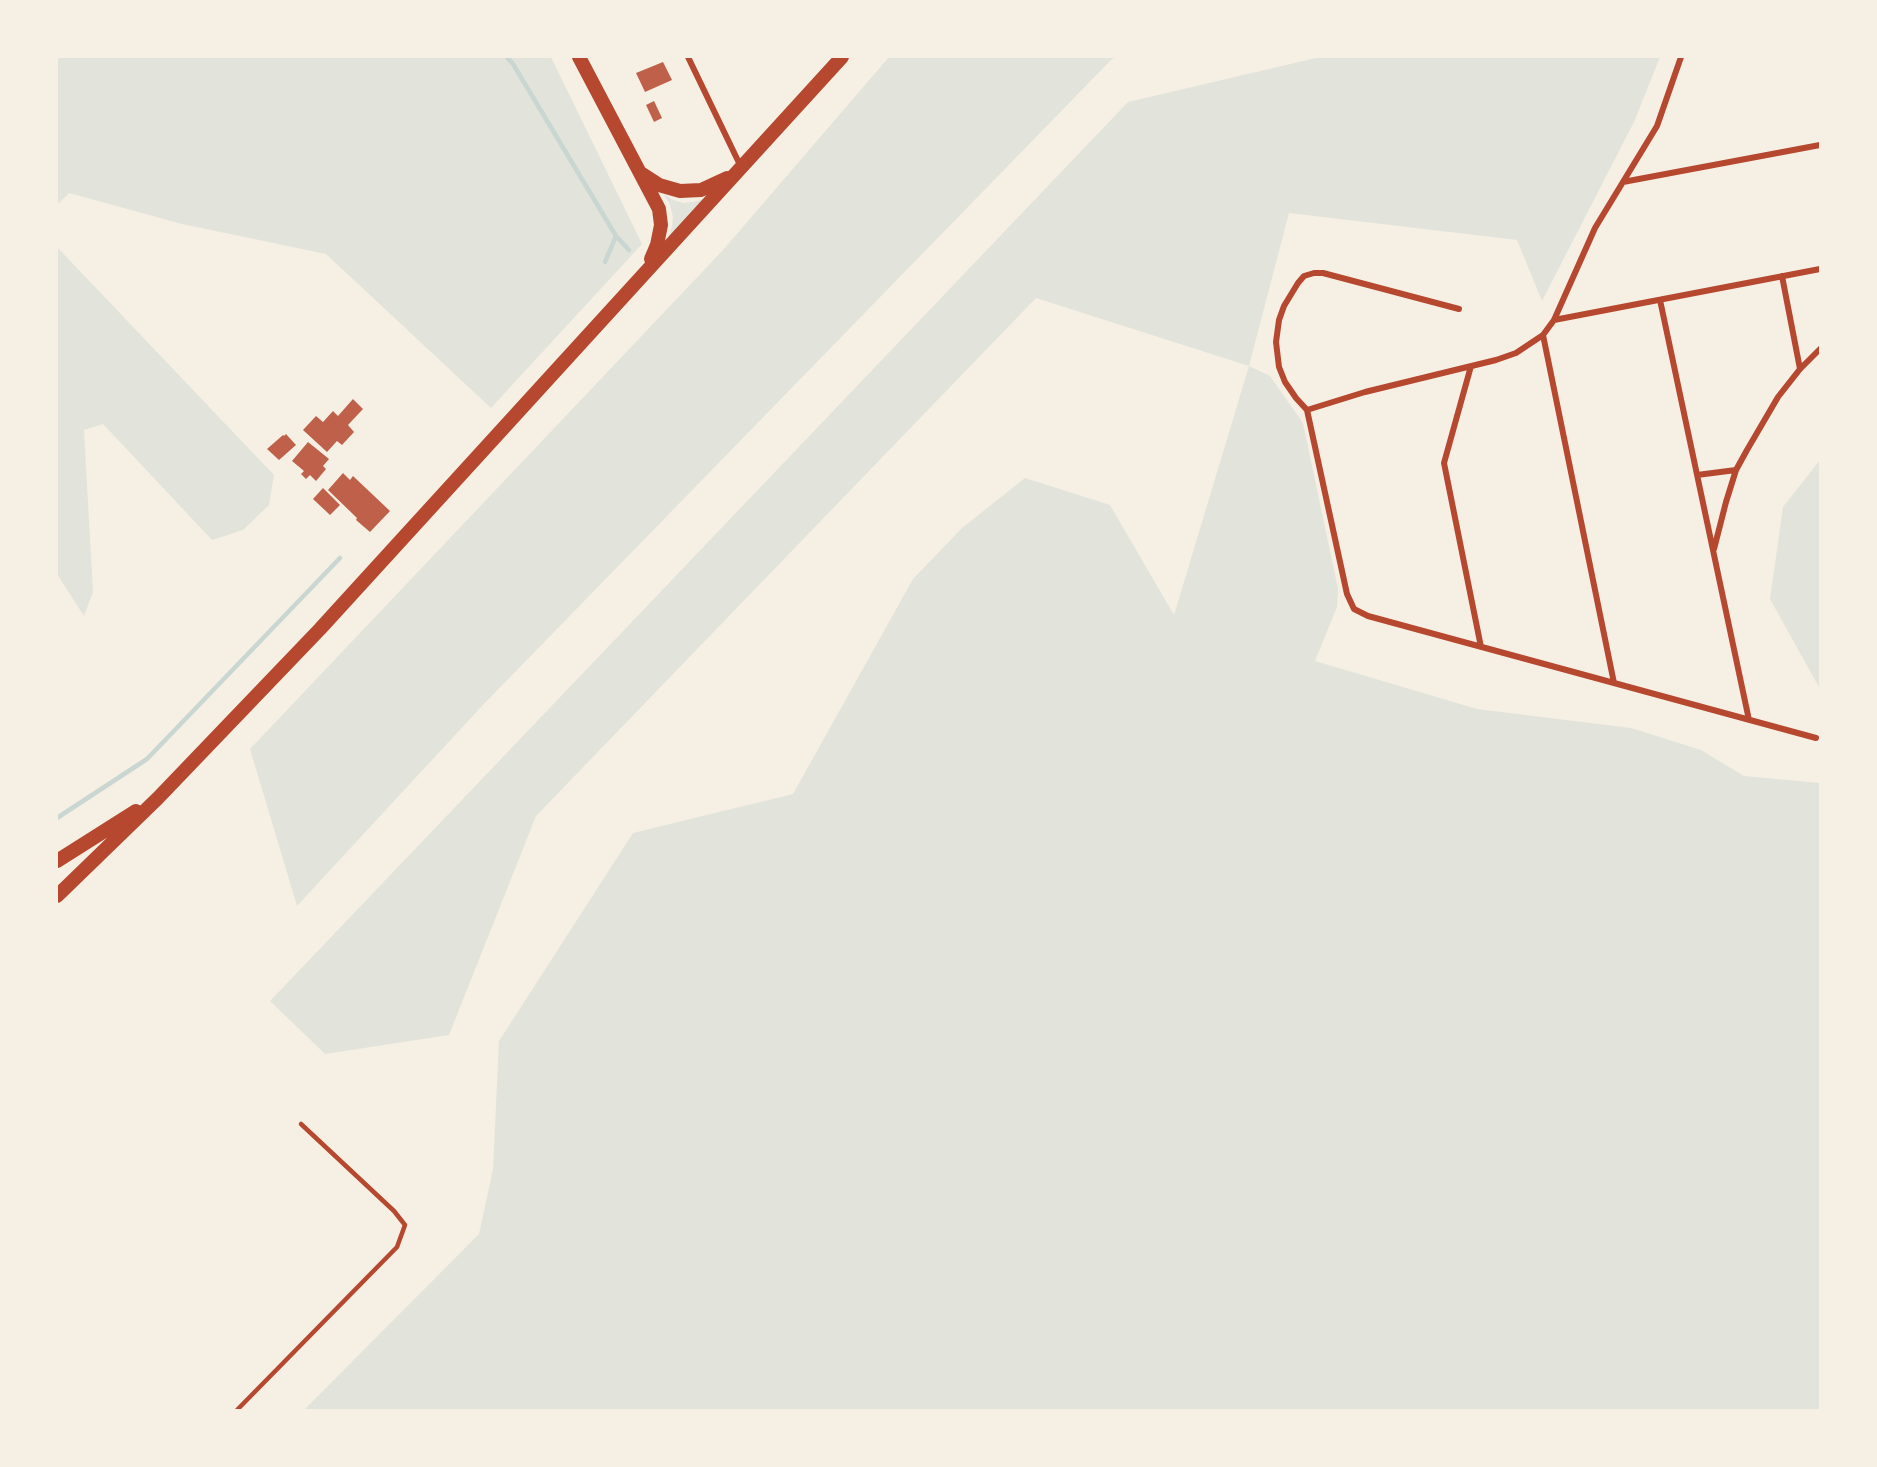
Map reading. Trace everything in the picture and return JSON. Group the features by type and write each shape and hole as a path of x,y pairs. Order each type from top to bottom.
{"main road":[{"path":"579,57 659,209 661,225 657,245 647,269"},
{"path":"57,896 158,798 336,612 842,57"},
{"path":"640,172 659,185 680,191 701,190 721,182 741,168"},
{"path":"57,861 158,798"}],"street":[{"path":"688,57 741,168"},
{"path":"1307,410 1365,392 1471,366 1516,352 1543,335 1554,320 1585,247 1605,210 1657,126 1681,57"},
{"path":"1623,182 1820,145"},
{"path":"1554,320 1820,269"},
{"path":"1459,309 1323,273 1314,273 1304,276 1298,282 1279,320 1276,342 1279,367 1285,382 1307,410 1347,594 1354,609 1368,616 1816,738"},
{"path":"1782,276 1800,369"},
{"path":"1660,300 1749,720"},
{"path":"1543,335 1614,683"},
{"path":"1713,553 1736,470 1763,421 1800,369 1820,349"},
{"path":"1471,366 1444,463 1480,647"},
{"path":"1697,475 1736,470"}],"lane":[{"path":"237,1410 397,1247 405,1225 394,1211 302,1124"}],"shaded area":[{"path":"57,57 551,57 642,244 491,408 326,254 182,224 69,193 57,205"},
{"path":"889,57 1118,57 1112,59 481,707 297,906 250,749 723,250"},
{"path":"1320,57 1660,57 1634,122 1542,301 1517,240 1289,213 1249,366 1036,298 536,816 449,1035 325,1054 270,1001 1128,102"},
{"path":"664,194 684,203 706,198 666,243 673,217"},
{"path":"57,247 274,475 269,505 243,530 212,540 103,424 84,430 93,592 84,616 57,574"},
{"path":"1249,366 1270,376 1303,423 1338,589 1337,607 1315,661 1477,709 1631,728 1701,750 1744,776 1820,783 1820,1410 304,1410 479,1234 493,1169 499,1041 633,833 793,794 913,579 962,528 1025,478 1110,505 1174,615"},
{"path":"1820,460 1820,689 1770,599 1783,507"}],"building":[{"path":"663,62 672,80 645,92 636,73"},
{"path":"654,101 662,118 654,122 646,105"},
{"path":"353,399 363,409 348,425 354,432 342,445 337,441 327,452 303,430 316,416 323,422 333,411 338,416"},
{"path":"286,434 296,445 279,460 267,449"},
{"path":"308,442 329,459 323,466 326,469 316,481 310,475 306,479 301,474 304,471 292,461"},
{"path":"343,473 350,480 353,476 390,511 370,532 328,490"},
{"path":"323,488 340,505 330,515 313,499"}],"waterway":[{"path":"507,57 616,236 629,250"},
{"path":"605,262 616,236"},
{"path":"57,818 147,759 340,558"}]}
